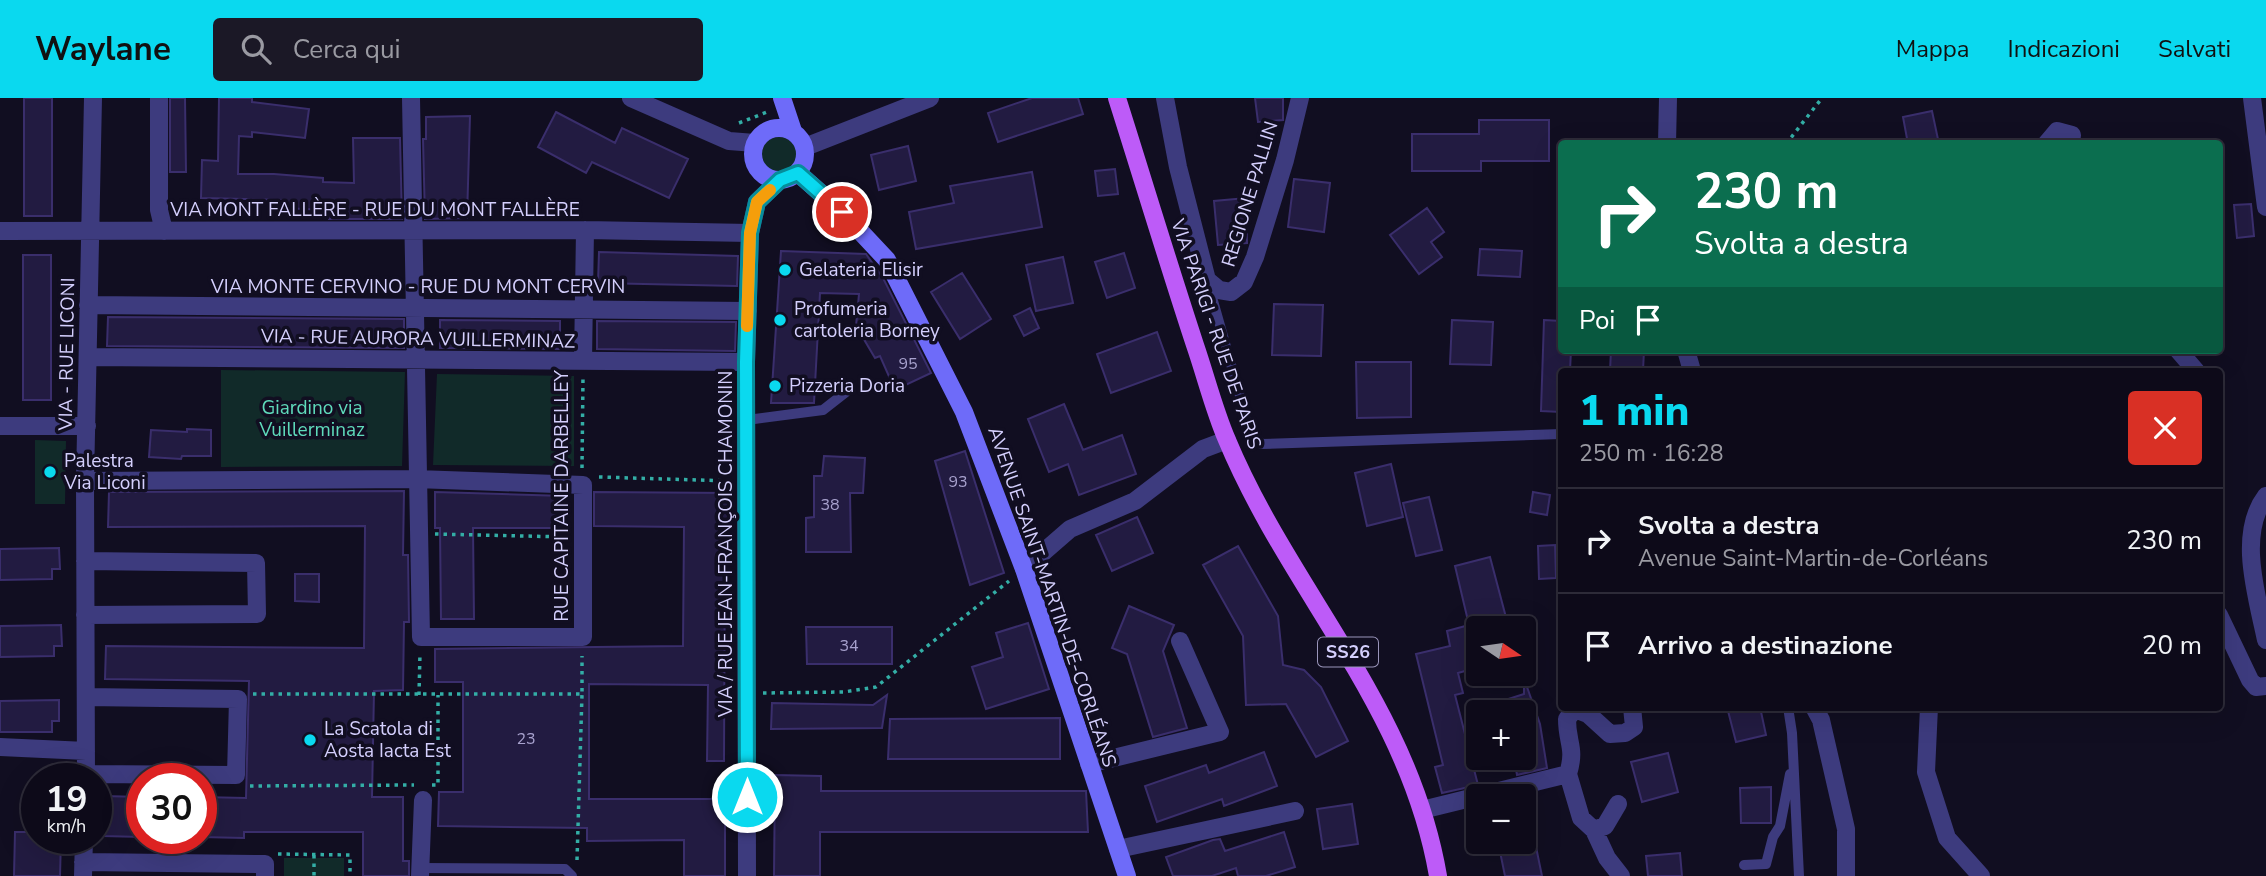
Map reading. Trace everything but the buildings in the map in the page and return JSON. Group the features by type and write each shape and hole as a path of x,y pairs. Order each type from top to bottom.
{"main road":[{"name":"VIA PARIGI - RUE DE PARIS","path":"1117,98 1227,440 1268,520 1370,689 1407,767 1422,810 1438,876"}],"street":[{"name":"VIA - RUE LICONI","path":"86,763 85,481 93,98"},
{"path":"159,98 159,210 164,231"},
{"path":"411,98 412,232 418,360 416,479 421,637 583,637"},
{"path":"631,98 729,141 755,143"},
{"path":"805,147 930,98"},
{"name":"REGIONE PALLIN","path":"1165,98 1178,167 1207,280 1219,289 1231,292 1244,282 1285,160 1300,98"},
{"path":"1667,140 1668,98"},
{"path":"2252,98 2266,207"},
{"path":"783,101 793,131 805,147 805,160 798,173 780,180 766,177 756,167 753,155 755,143 772,128 793,131"},
{"path":"2049,140 2057,131 2072,135 2071,140"},
{"name":"AVENUE SAINT-MARTIN-DE-CORLÉANS","path":"798,173 842,212 887,260 964,412 1024,569 1127,876"},
{"name":"VIA / RUE JEAN-FRANÇOIS CHAMONIN","path":"747,876 746,362 750,233 757,202 780,180"},
{"name":"VIA MONT FALLÈRE - RUE DU MONT FALLÈRE","path":"0,232 585,230 750,233"},
{"name":"RUE CAPITAINE DARBELLEY","path":"583,361 585,230"},
{"name":"VIA MONTE CERVINO - RUE DU MONT CERVIN","path":"88,305 748,312"},
{"path":"2181,354 2193,368"},
{"name":"VIA - RUE AURORA VUILLERMINAZ","path":"89,357 746,362"},
{"path":"0,426 87,426"},
{"path":"1024,569 1070,529 1135,501 1203,449 1227,440"},
{"path":"85,481 416,479 583,485"},
{"name":"RUE CAPITAINE DARBELLEY","path":"583,485 583,637"},
{"path":"2266,496 2257,508 2250,552 2266,640"},
{"path":"85,561 256,563 257,614 85,615"},
{"path":"2223,623 2250,680 2256,687 2266,686"},
{"path":"1089,764 1220,732 1180,641"},
{"path":"86,697 238,699 236,775 112,776"},
{"path":"1573,711 1567,719 1567,733 1574,754 1568,774 1581,818 1594,830 1607,858 1621,876"},
{"path":"1580,711 1588,714 1610,734 1625,733 1634,727 1632,711"},
{"path":"1816,711 1821,720 1846,829 1846,876"},
{"path":"1929,711 1926,772 1947,838 1981,876"},
{"path":"0,747 86,751"},
{"path":"1422,810 1568,774"},
{"path":"420,872 424,790"},
{"path":"1594,830 1605,826 1618,804"},
{"path":"1118,849 1295,811"},
{"path":"83,869 261,870"}],"lane":[{"path":"1207,280 1249,428 1261,444 1558,434"},
{"path":"747,421 823,410 846,392"},
{"path":"1787,711 1793,759 1799,876"},
{"path":"1744,865 1766,864 1773,837 1780,826 1793,759"},
{"path":"420,872 571,873"}],"path":[{"path":"1789,140 1822,98"},
{"path":"736,123 754,119 783,101"},
{"name":"RUE CAPITAINE DARBELLEY","path":"583,361 583,485"},
{"path":"418,534 584,537"},
{"path":"747,693 844,692 876,687 1024,569"},
{"path":"419,695 421,637"},
{"path":"571,873 583,637"},
{"path":"245,694 582,694"},
{"path":"244,786 424,790 438,785 438,695"},
{"path":"261,870 263,854 350,855 350,876"},
{"path":"314,855 314,876"}],"green space":[{"path":"779,137 792,142 797,155 792,168 779,173 766,168 761,155 766,142"},
{"name":"Giardino via Vuillerminaz","path":"221,370 405,372 402,466 221,467"},
{"path":"437,374 574,376 574,466 433,465"},
{"name":"Palestra Via Liconi","path":"35,440 66,441 65,504 35,504"},
{"path":"284,858 344,858 344,876 284,876"}],"slow traffic":[{"path":"747,326 750,233 757,202 770,190"}],"place":[{"name":"Gelateria Elisir","path":"785,270"},
{"name":"Profumeria cartoleria Borney","path":"780,320"},
{"name":"Pizzeria Doria","path":"775,386"},
{"name":"Palestra Via Liconi","path":"50,472"},
{"name":"La Scatola di Aosta Iacta Est","path":"310,740"}],"route":[{"path":"747,797 746,362 750,233 757,202 780,180 786,180 798,173 842,212"}]}
